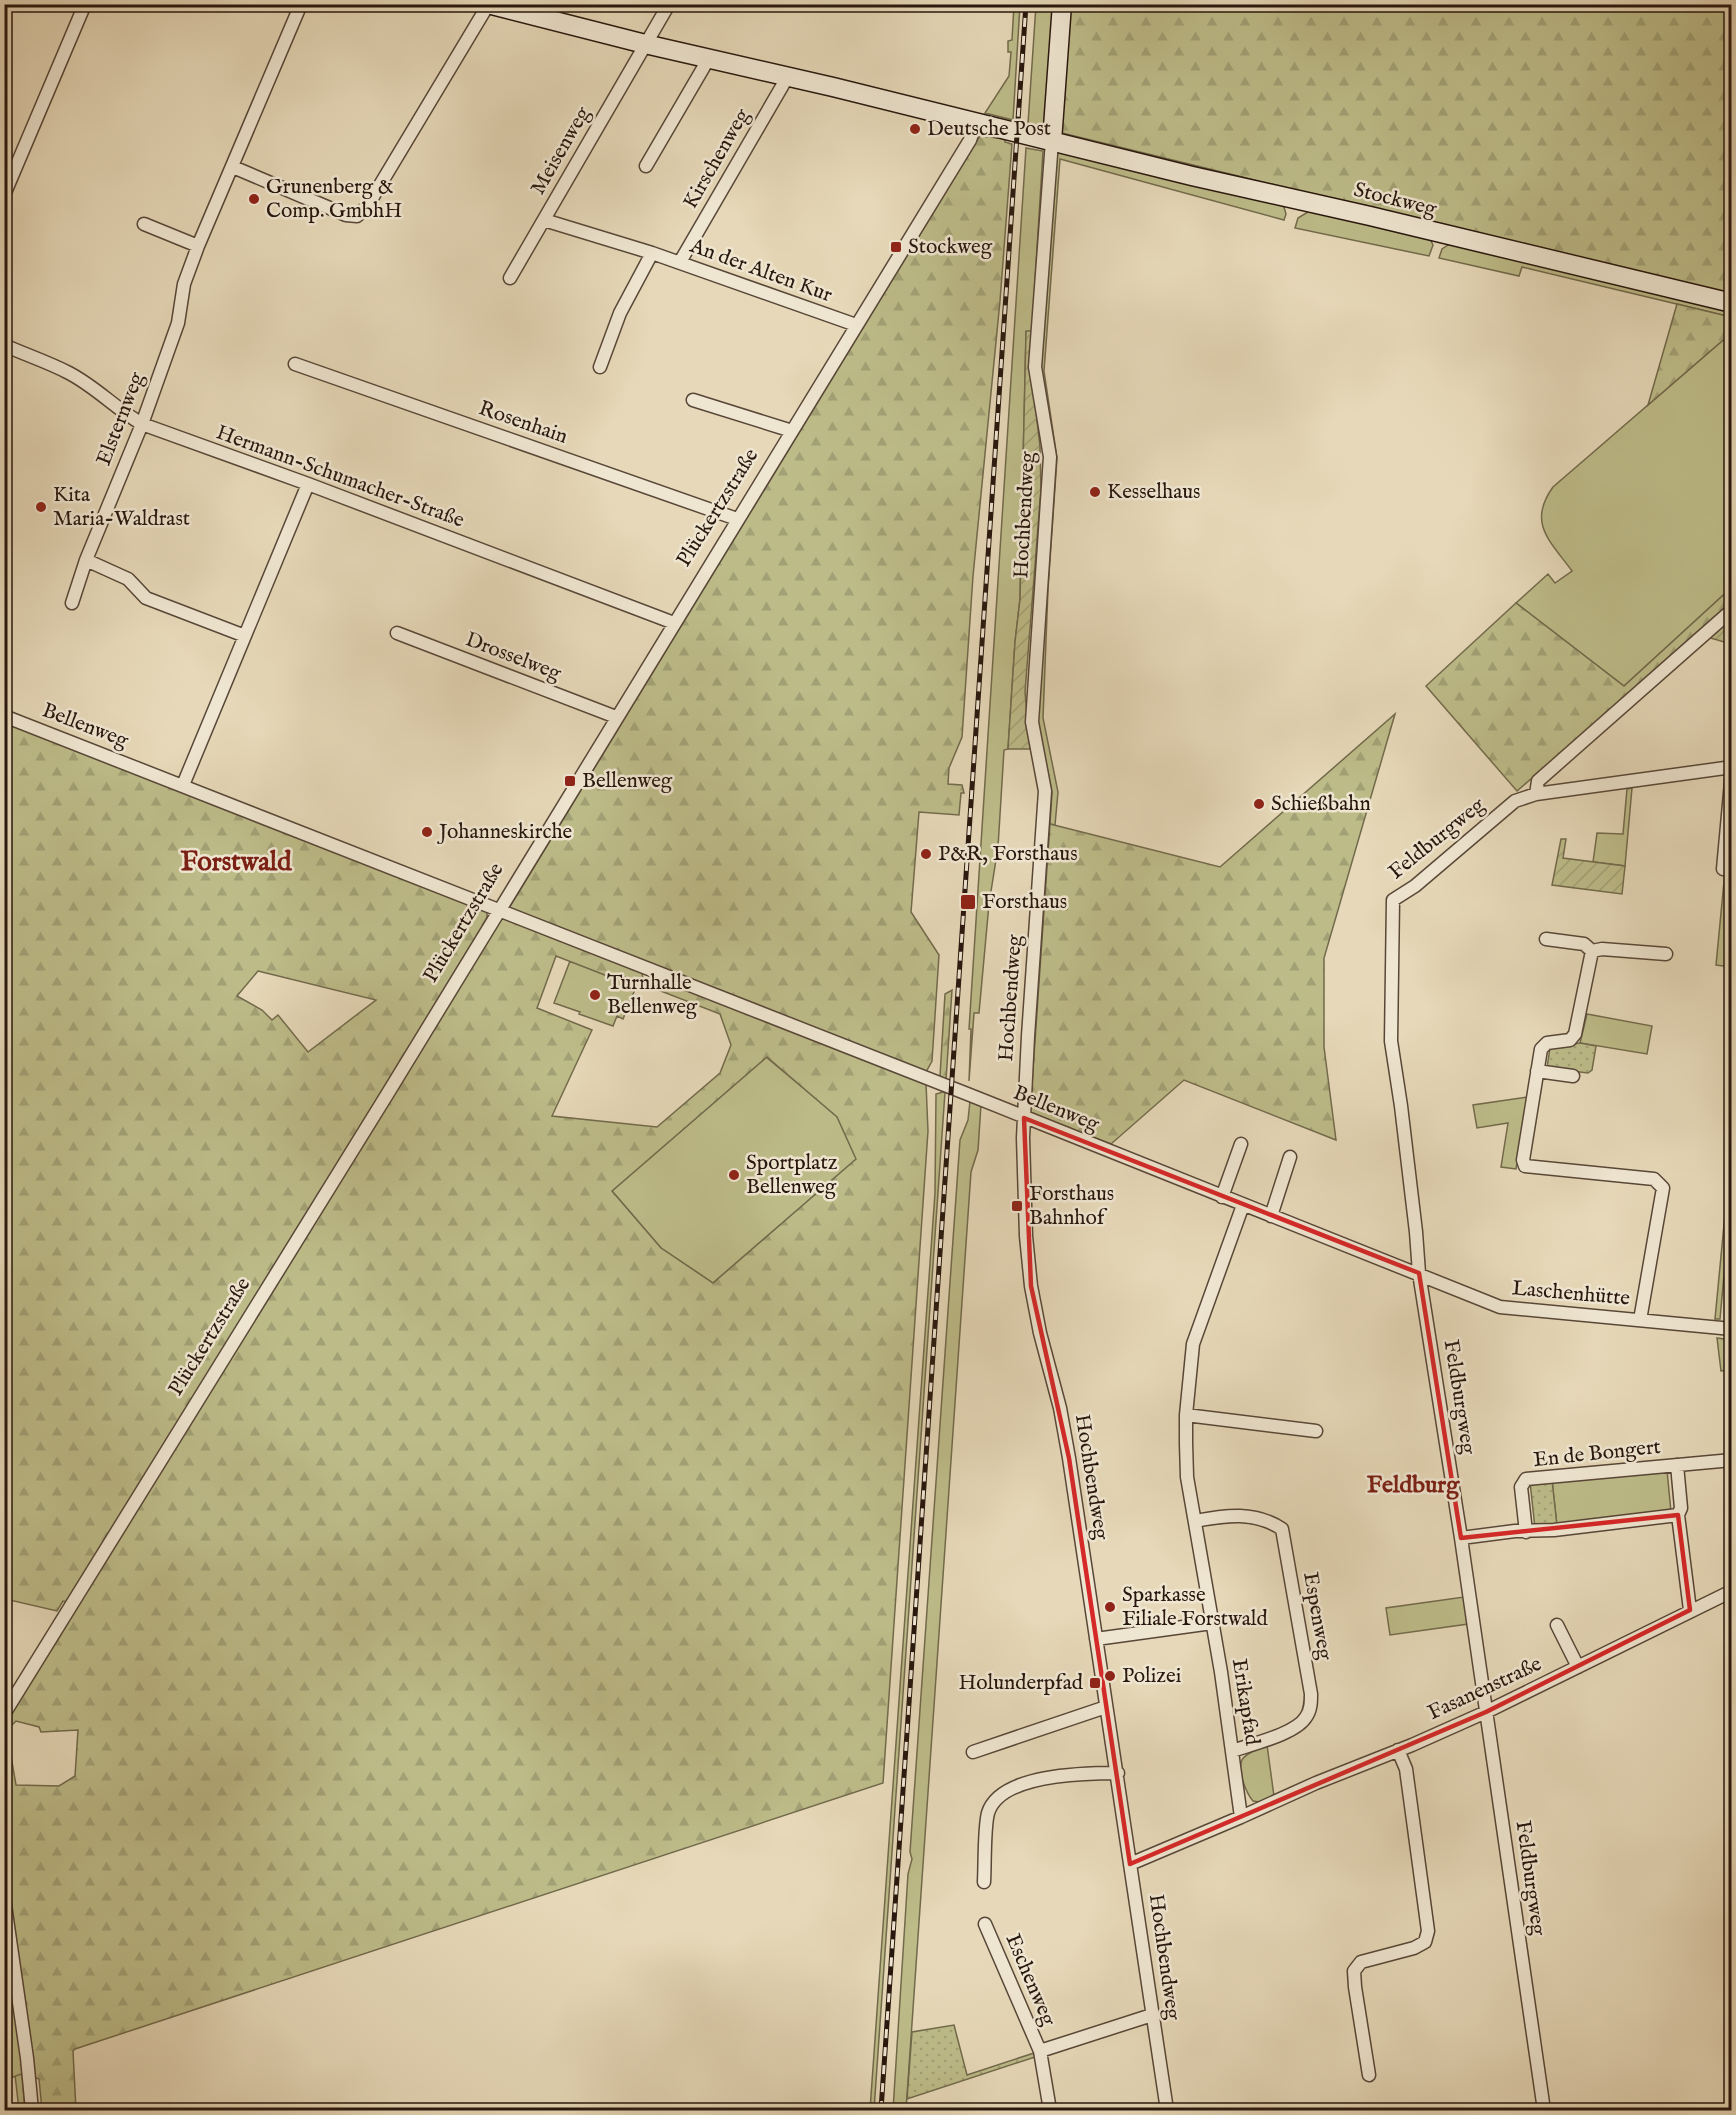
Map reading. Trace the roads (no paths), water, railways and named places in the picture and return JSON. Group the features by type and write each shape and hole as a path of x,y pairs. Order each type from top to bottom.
{"street":[{"path":"4,195 85,4"},
{"name":"Elsternweg","path":"72,603 86,560 142,424 178,323 184,284 198,246 301,4"},
{"path":"233,167 346,215 357,216 368,205 488,4"},
{"name":"Stockweg","path":"488,4 527,9 645,44 788,76 1731,303"},
{"name":"Meisenweg","path":"510,278 669,4"},
{"path":"1052,141 1062,4"},
{"path":"646,166 709,58"},
{"name":"Kirschenweg","path":"680,262 788,76"},
{"name":"Plückertzstraße","path":"4,1714 388,1093 970,140 976,122"},
{"name":"Hochbendweg","path":"1052,141 1035,367 1050,457 1032,722 1045,791 1024,1118 1026,1236 1031,1286 1040,1333 1060,1408 1069,1458 1167,2110"},
{"name":"An der Alten Kur","path":"544,220 680,262 856,325"},
{"path":"144,224 198,246"},
{"path":"600,367 620,313 652,253"},
{"name":"Hermann-Schumacher-Straße","path":"4,345 69,373 105,397 123,413 142,424 308,484 674,623"},
{"name":"Rosenhain","path":"295,364 737,519"},
{"path":"693,400 792,431"},
{"path":"183,785 308,484"},
{"path":"86,560 128,579 146,597 245,636"},
{"path":"1536,794 1538,782 1731,610"},
{"name":"Drosselweg","path":"397,633 616,717"},
{"name":"Bellenweg","path":"4,716 1346,1245"},
{"name":"Feldburgweg","path":"1544,2110 1461,1538 1419,1273 1407,1154 1391,1041 1393,900 1415,886 1515,801 1536,794 1731,769 1722,869"},
{"path":"1546,939 1584,944 1592,951"},
{"path":"1592,951 1602,949 1666,954"},
{"path":"1592,951 1575,1034 1570,1040 1547,1043 1541,1048 1523,1160 1525,1166 1654,1179 1663,1188 1640,1320"},
{"path":"1537,1071 1574,1076"},
{"path":"1222,1197 1241,1144"},
{"path":"1271,1216 1290,1157"},
{"name":"Erikapfad","path":"1241,1817 1187,1477 1186,1415 1193,1344 1243,1205"},
{"name":"Laschenhütte","path":"1346,1245 1500,1307 1731,1329"},
{"path":"1186,1415 1316,1431"},
{"path":"1677,1465 1731,1460"},
{"name":"En de Bongert","path":"1526,1532 1521,1487 1526,1479 1677,1465 1681,1508 1678,1515 1690,1610"},
{"path":"1461,1538 1678,1515"},
{"name":"Espenweg","path":"1195,1521 1222,1516 1254,1516 1282,1529 1311,1694 1307,1717 1298,1727 1232,1751"},
{"name":"Fasanenstraße","path":"1403,1748 1486,1712 1731,1591"},
{"path":"1096,1639 1212,1623"},
{"path":"1557,1625 1578,1666"},
{"path":"973,1752 1106,1707"},
{"path":"1130,1864 1316,1783 1403,1748 1428,1931 1425,1942 1414,1948 1361,1962 1354,1971 1354,1987 1369,2075"},
{"path":"984,1882 988,1814 995,1800 1009,1789 1037,1781 1063,1776 1118,1773"},
{"path":"4,1898 27,2058 32,2110"},
{"name":"Eschenweg","path":"985,1924 1040,2051 1050,2110"},
{"name":"Eschenweg","path":"1040,2051 1152,2015"}],"railway":[{"path":"881,2110 1026,4"}],"place":[{"name":"Deutsche Post","path":"915,129"},
{"name":"Grunenberg & Comp. GmbhH","path":"254,199"},
{"name":"Stockweg","path":"896,247"},
{"name":"Kesselhaus","path":"1095,492"},
{"name":"Kita Maria-Waldrast","path":"41,507"},
{"name":"Bellenweg","path":"570,781"},
{"name":"Schießbahn","path":"1259,804"},
{"name":"Johanneskirche","path":"427,832"},
{"name":"P&R, Forsthaus","path":"926,854"},
{"name":"Forsthaus","path":"968,902"},
{"name":"Turnhalle Bellenweg","path":"595,995"},
{"name":"Sportplatz Bellenweg","path":"734,1175"},
{"name":"Forsthaus Bahnhof","path":"1017,1206"},
{"name":"Sparkasse Filiale Forstwald","path":"1110,1607"},
{"name":"Polizei","path":"1110,1676"},
{"name":"Holunderpfad","path":"1095,1683"}],"district":[{"name":"Forstwald","path":"236,863"},
{"name":"Feldburg","path":"1413,1485"}]}
